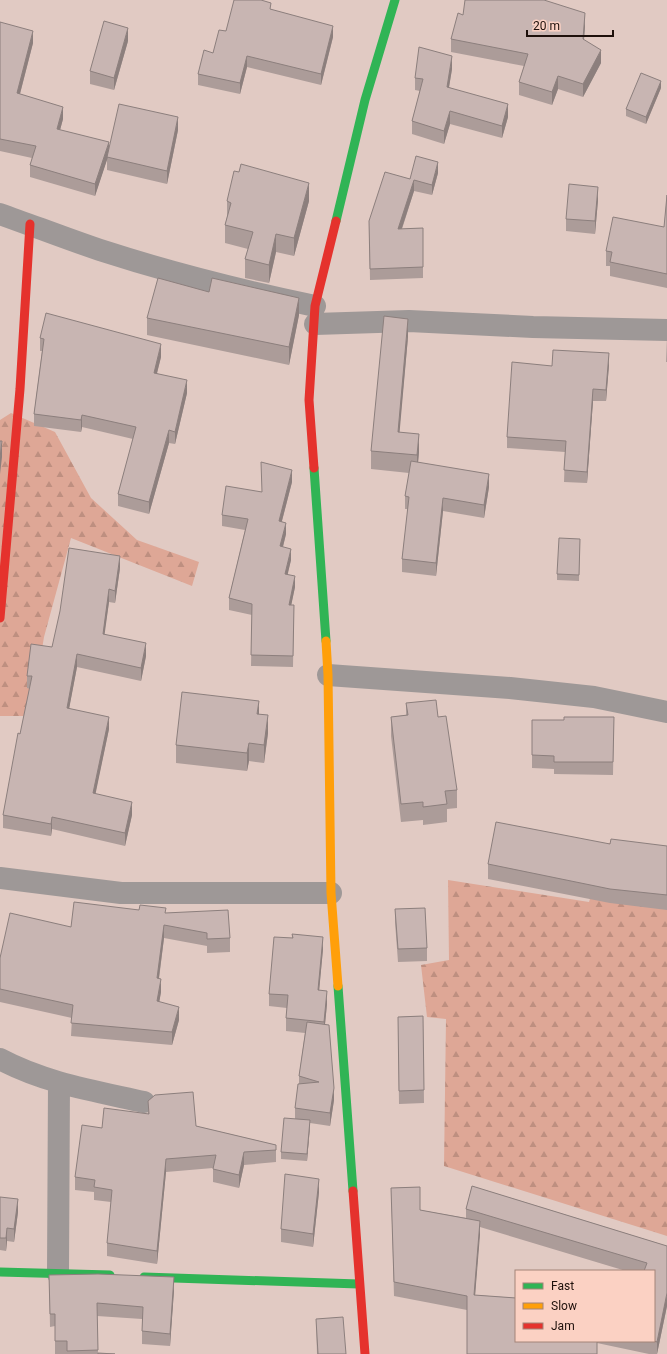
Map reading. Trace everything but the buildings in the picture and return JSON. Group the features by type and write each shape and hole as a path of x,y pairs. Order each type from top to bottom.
{"street":[{"path":"365,1354 331,894 328,676 309,400 315,315 365,100 395,0"},
{"path":"0,214 99,250 176,273 250,292 315,315 532,327 667,330"},
{"path":"0,618 5,503 20,389 30,224"},
{"path":"328,676 510,688 594,697 667,712"},
{"path":"0,878 121,892 331,894"},
{"path":"0,1059 23,1071 59,1083 144,1102"},
{"path":"58,1274 59,1083"},
{"path":"0,1272 120,1276"},
{"path":"136,1276 223,1281 359,1284"}],"green space":[{"path":"11,413 55,432 91,498 137,540 199,562 192,586 71,538 44,637 31,716 0,716 0,420"},
{"path":"607,843 667,846 667,1236 444,1166 446,1019 427,1017 421,965 449,960 448,880 589,902"}],"traffic: fast":[{"path":"336,221 365,100 395,0"},
{"path":"314,468 326,641"},
{"path":"338,986 353,1191"},
{"path":"0,1272 110,1275"},
{"path":"144,1277 359,1284"}],"traffic: slow":[{"path":"326,641 328,675 331,893 338,986"}],"traffic: jam":[{"path":"314,468 309,400 315,306 336,221"},
{"path":"0,618 20,389 30,224"},
{"path":"353,1191 365,1354"}]}
